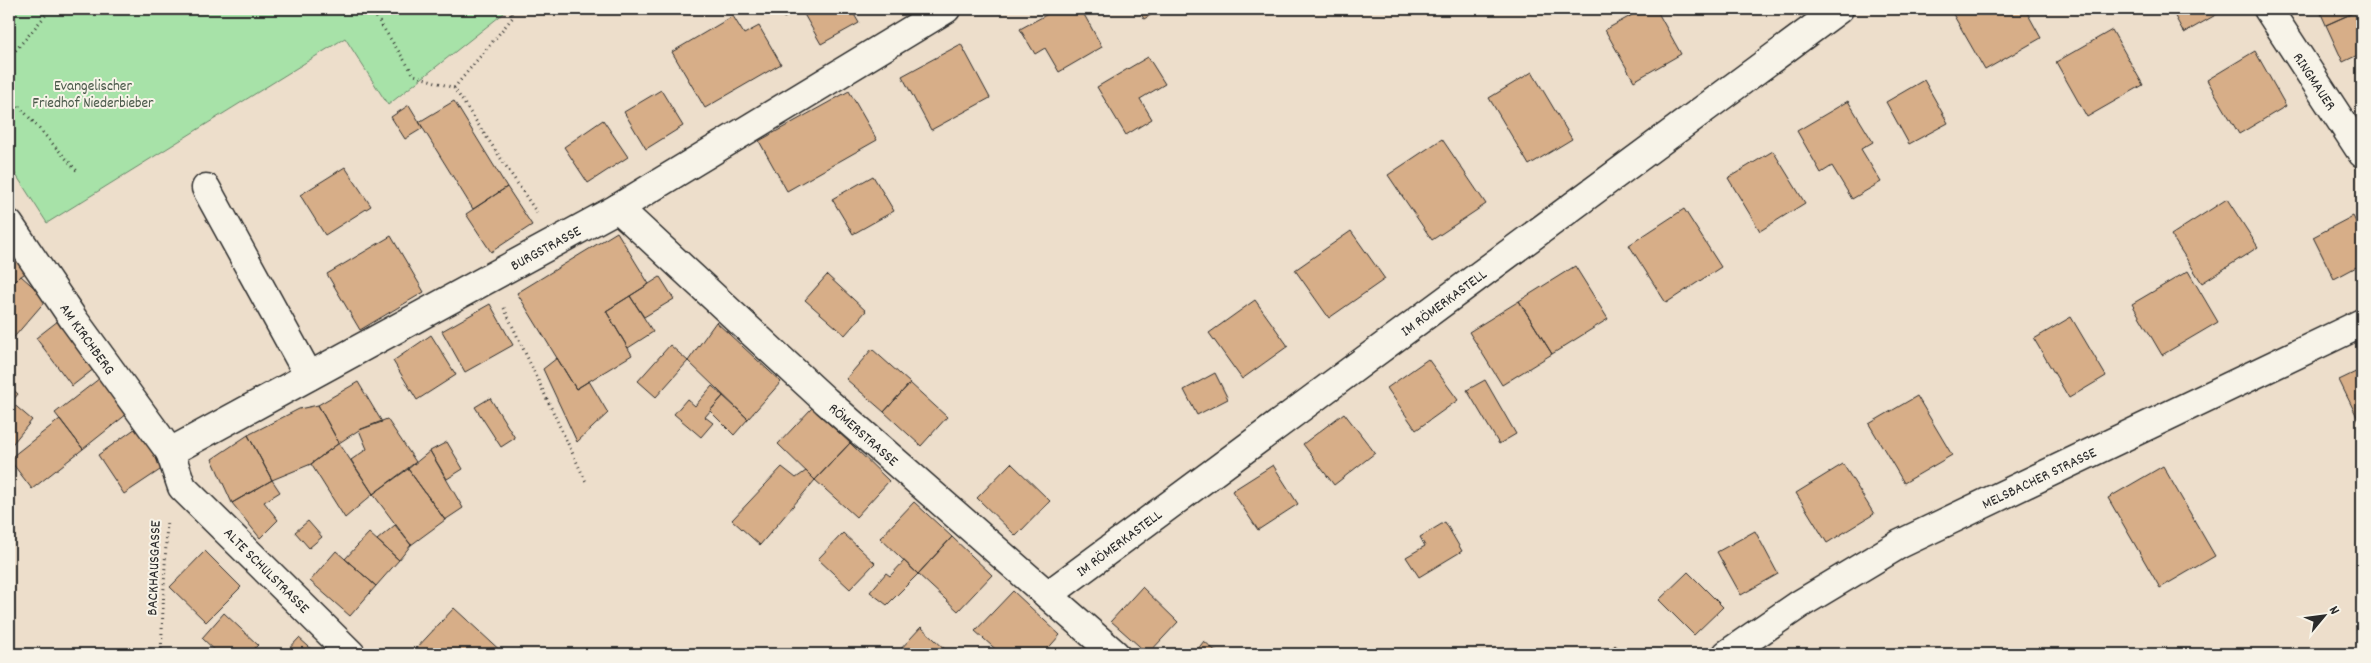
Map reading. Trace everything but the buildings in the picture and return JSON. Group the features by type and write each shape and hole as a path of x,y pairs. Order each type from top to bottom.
{"street":[{"name":"BURGSTRASSE","path":"170,452 618,208 946,9"},
{"name":"IM RÖMERKASTELL","path":"1048,595 1839,9"},
{"name":"RINGMAUER","path":"2268,9 2362,153"},
{"path":"206,188 309,376"},
{"name":"RÖMERSTRASSE","path":"618,208 826,401 1114,654"},
{"name":"AM KIRCHBERG","path":"9,224 74,320 170,452"},
{"name":"MELSBACHER STRASSE","path":"1727,654 1800,604 1900,544 2362,323"},
{"path":"170,452 182,487"},
{"name":"ALTE SCHULSTRASSE","path":"182,487 351,654"}],"path":[{"path":"9,58 51,9"},
{"path":"371,9 414,75 454,88 556,242"},
{"path":"454,88 514,17 508,9"},
{"path":"9,95 78,172"},
{"path":"490,278 588,484"},
{"name":"BACKHAUSGASSE","path":"161,654 167,507 182,487"}],"green space":[{"name":"Evangelischer Friedhof Niederbieber","path":"12,9 509,9 388,105 345,38 47,223 9,164 9,14"}]}
